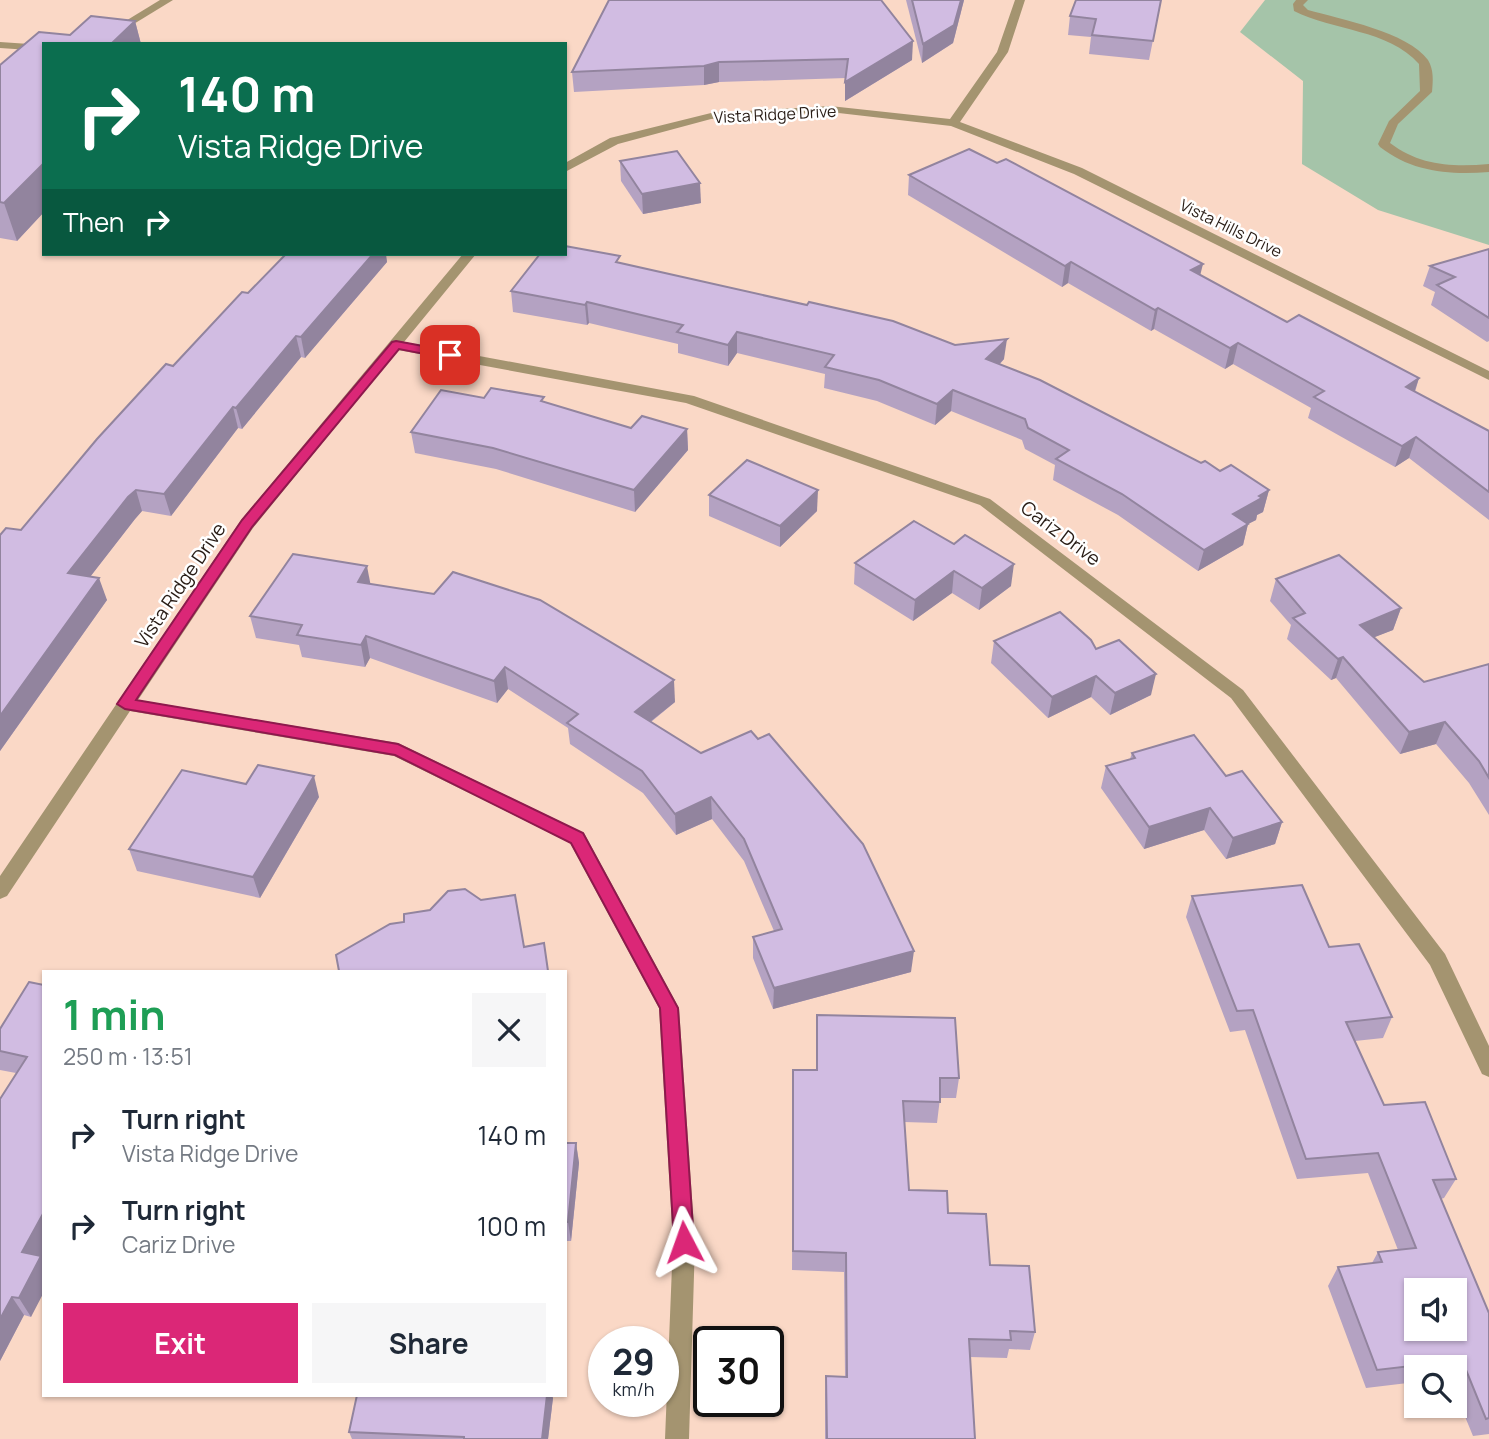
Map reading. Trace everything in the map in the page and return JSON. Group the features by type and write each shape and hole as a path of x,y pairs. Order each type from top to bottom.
{"street":[{"path":"96,42 167,0"},
{"path":"953,123 1002,52 1020,0"},
{"path":"1303,0 1298,4 1298,9 1371,32 1404,47 1421,59 1428,73 1426,92 1393,123 1384,144 1399,158 1440,169 1489,168"},
{"path":"0,44 42,48"},
{"name":"Vista Ridge Drive","path":"567,167 614,141 710,116 830,108 953,123"},
{"name":"Vista Hills Drive","path":"953,123 1077,171 1489,376"},
{"name":"Vista Ridge Drive","path":"0,891 247,524 468,256"},
{"name":"Cariz Drive","path":"396,345 689,399 985,502 1237,694 1438,960 1489,1068"},
{"path":"125,704 398,750 577,838 669,1008 684,1242 677,1439"}],"green space":[{"path":"1265,0 1489,0 1489,245 1378,210 1302,164 1303,81 1240,32"}],"building":[{"path":"609,0 881,0 913,41 845,82 848,59 719,62 704,66 572,72"},
{"path":"912,0 961,0 954,25 923,44"},
{"path":"1076,0 1161,0 1153,41 1092,35 1096,19 1070,16"},
{"path":"91,16 135,21 113,42 42,42 42,165 4,203 0,202 0,65 39,32 70,35"},
{"path":"969,149 997,163 1006,159 1203,264 1191,270 1287,322 1299,315 1419,378 1406,387 1489,431 1489,492 1416,437 1402,446 1314,397 1324,391 1238,343 1230,348 1158,308 1155,310 1071,262 1065,266 909,175"},
{"path":"677,151 700,183 642,194 620,161"},
{"path":"567,246 620,256 616,262 807,305 809,302 893,321 955,345 1007,339 986,359 1040,380 1201,463 1205,461 1220,471 1231,465 1269,490 1259,496 1262,498 1233,514 1248,524 1204,550 1122,494 1056,459 1069,450 1028,428 1025,419 953,390 937,404 879,380 825,367 834,355 737,332 728,345 677,332 683,325 587,302 585,305 511,291 538,256 567,256"},
{"path":"1489,249 1489,318 1437,285 1455,277 1430,266"},
{"path":"284,256 371,256 301,337 296,336 236,408 233,407 164,494 136,490 128,497 68,573 99,578 0,716 0,535 6,528 21,530 97,439 166,364 173,366 242,292 248,293"},
{"path":"491,388 544,397 541,401 631,428 642,416 687,429 634,490 493,448 411,432 441,390 484,398"},
{"path":"747,460 818,490 780,526 709,495"},
{"path":"914,521 954,544 965,535 1014,564 982,588 954,571 915,600 855,563"},
{"path":"293,554 367,566 358,582 434,594 453,572 540,600 674,680 635,712 701,753 751,731 758,739 769,734 863,844 914,951 774,988 753,937 782,929 744,839 711,797 675,814 642,771 567,723 578,714 505,667 494,681 366,636 361,645 297,635 302,625 250,616"},
{"path":"1339,555 1401,608 1360,625 1424,682 1489,664 1489,778 1479,761 1445,722 1409,732 1343,657 1338,659 1293,618 1305,613 1276,579"},
{"path":"1060,612 1091,640 1096,649 1119,640 1156,674 1115,693 1096,676 1052,697 994,641"},
{"path":"1194,735 1226,776 1242,771 1282,822 1233,838 1210,808 1149,827 1106,766 1135,758 1132,753"},
{"path":"258,765 314,776 253,877 129,849 182,770 246,784"},
{"path":"1302,885 1329,947 1359,944 1392,1017 1346,1022 1384,1105 1425,1102 1456,1179 1433,1180 1489,1313 1489,1418 1486,1419 1467,1372 1467,1355 1404,1355 1404,1367 1377,1370 1338,1267 1382,1262 1378,1252 1416,1248 1378,1153 1306,1159 1253,1010 1237,1011 1192,896"},
{"path":"465,889 481,900 515,895 524,947 544,943 548,970 339,970 336,955 390,924 404,922 404,914 430,910 448,891"},
{"path":"29,982 42,985 42,1216 22,1252 41,1256 19,1298 12,1297 0,1319 0,1099 27,1057 0,1051 0,1029"},
{"path":"817,1015 955,1018 959,1078 940,1078 940,1102 903,1101 909,1190 947,1191 948,1213 986,1214 990,1265 1029,1266 1035,1332 1010,1331 1011,1340 969,1339 975,1439 827,1439 826,1376 847,1377 846,1253 793,1251 793,1070 817,1070"},
{"path":"567,1143 576,1143 568,1222"},
{"path":"357,1397 547,1397 542,1439 464,1439 349,1432"}],"route":[{"path":"450,355 396,345 247,524 125,704 398,750 577,838 669,1008 684,1242"}]}
